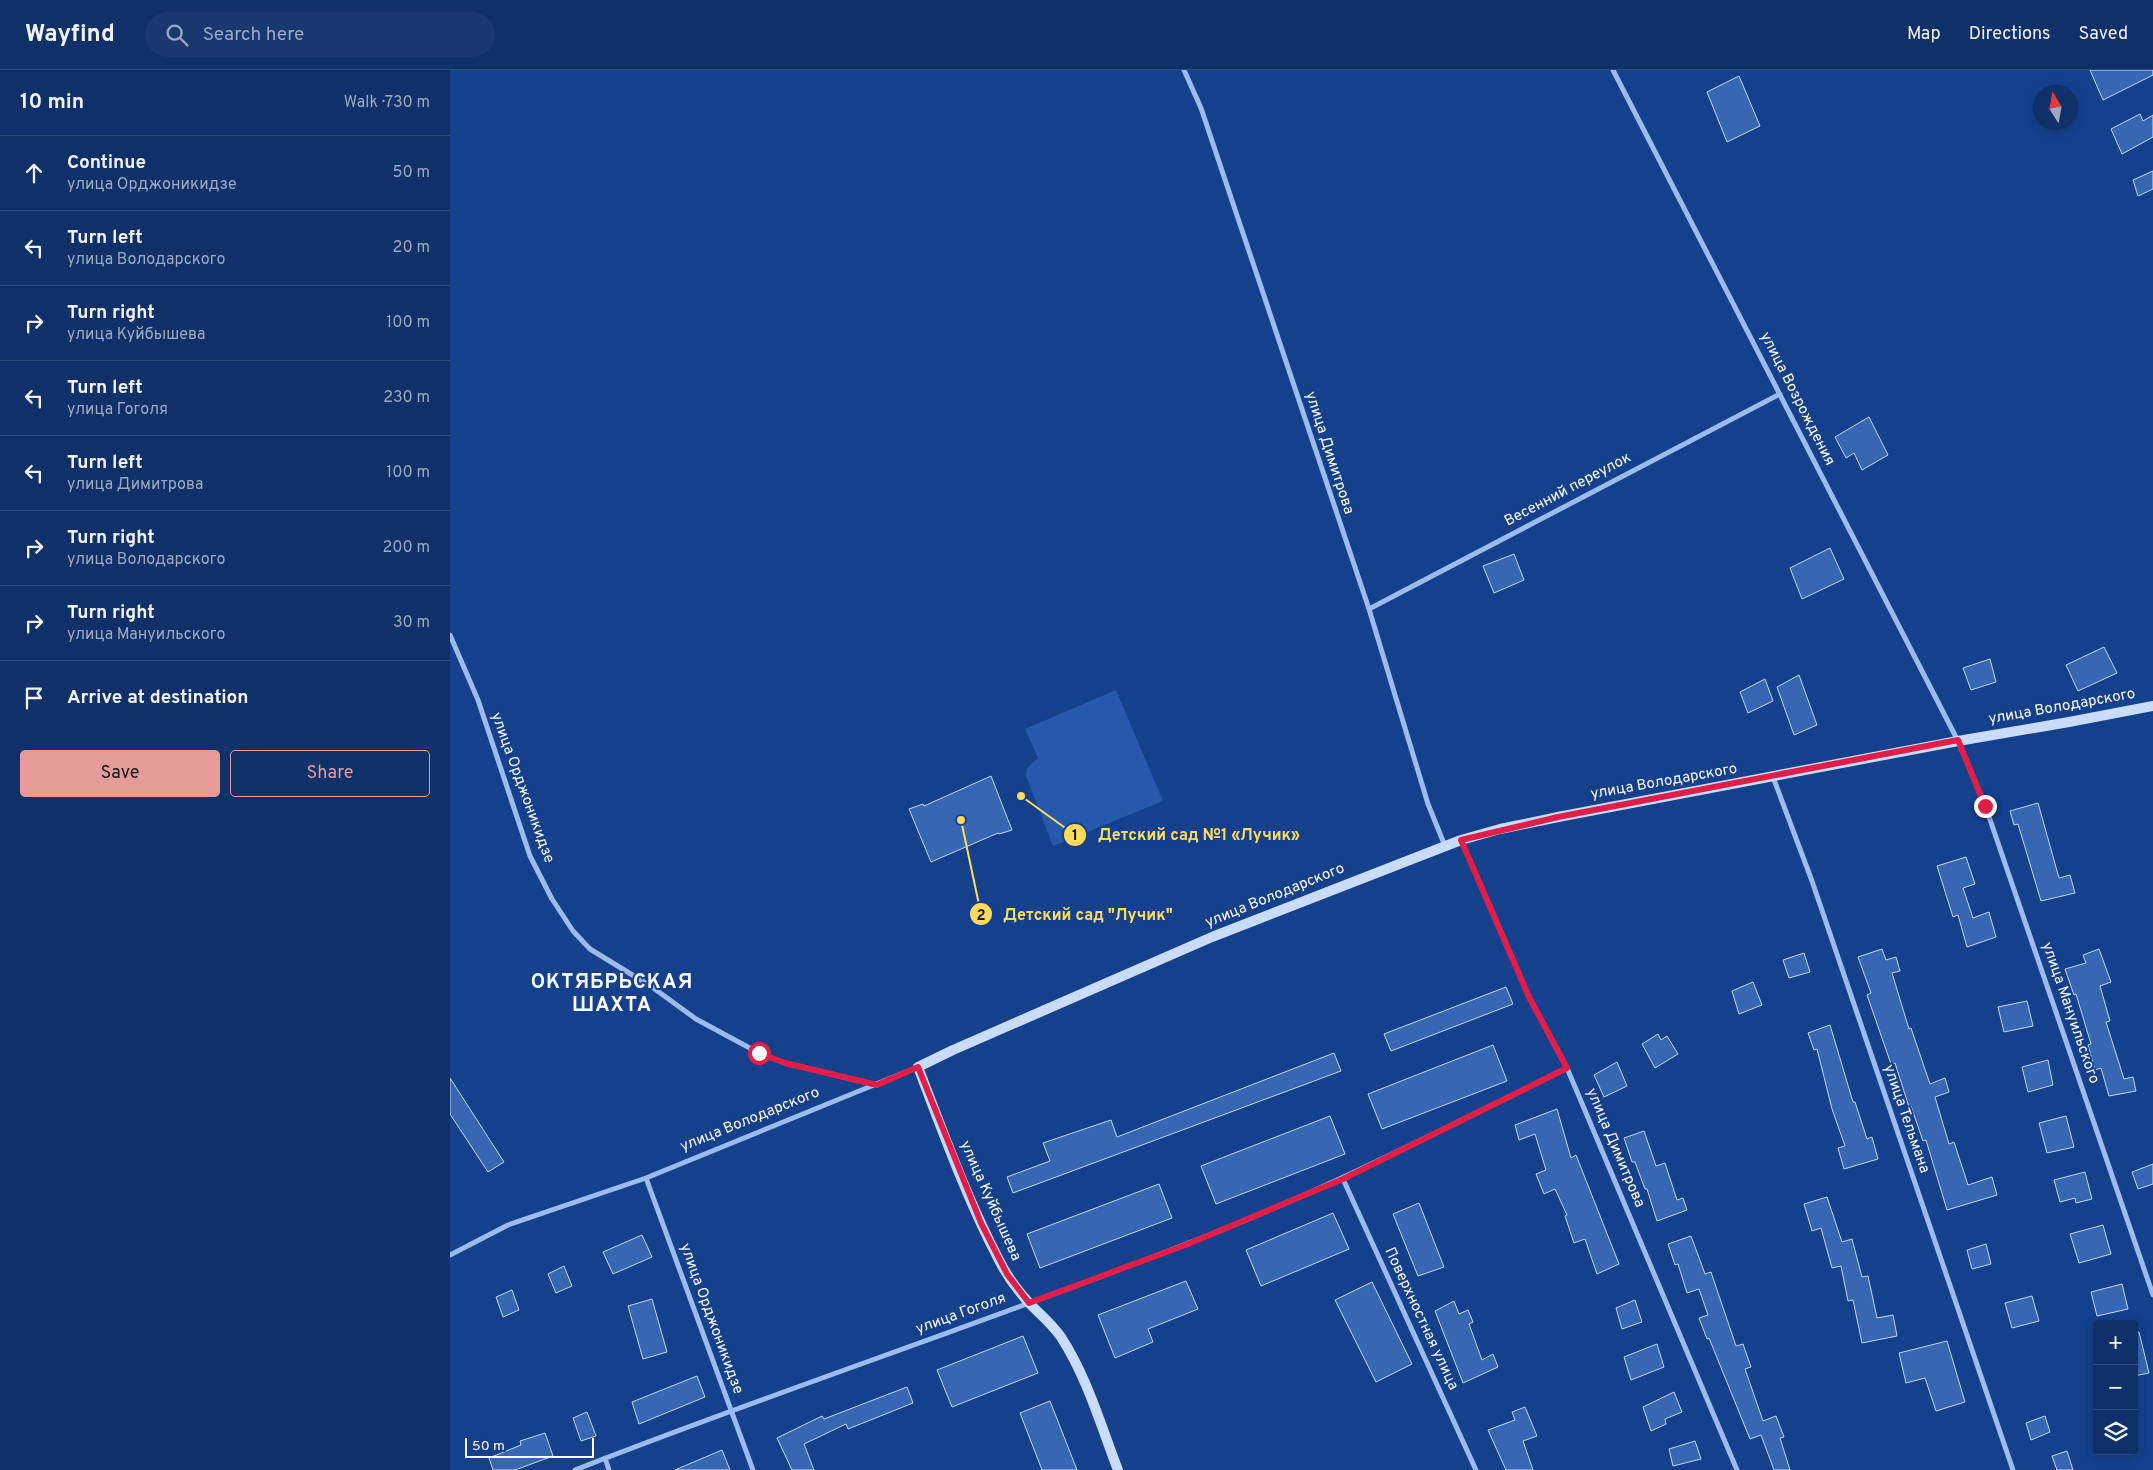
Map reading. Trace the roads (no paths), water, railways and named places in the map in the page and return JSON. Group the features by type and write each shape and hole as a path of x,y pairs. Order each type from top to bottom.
{"street":[{"name":"улица Димитрова","path":"1184,70 1201,108 1369,610 1428,804 1445,846"},
{"name":"улица Возрождения","path":"1613,70 1958,740"},
{"name":"Весенний переулок","path":"1369,610 1780,394"},
{"name":"улица Орджоникидзе","path":"450,637 478,700 530,856 552,899 573,931 590,949 652,987 696,1019 751,1049 785,1063 877,1085"},
{"name":"улица Володарского","path":"450,1255 508,1225 646,1178 877,1085 1212,937 1461,840 1558,817 1958,740 2153,706"},
{"name":"улица Мануильского","path":"1958,740 1985,806 2153,1295"},
{"name":"улица Тельмана","path":"1773,777 1812,881 2013,1470"},
{"name":"улица Димитрова","path":"1461,840 1529,997 1567,1068 1737,1470"},
{"name":"улица Куйбышева","path":"918,1067 981,1223 1007,1274 1029,1303 1050,1323 1076,1362 1118,1470"},
{"name":"улица Гоголя","path":"575,1470 731,1410 1188,1244 1343,1179 1567,1068"},
{"name":"улица Орджоникидзе","path":"646,1178 753,1470"},
{"name":"Поверхностная улица","path":"1343,1179 1476,1470"},
{"path":"605,1458 609,1470"}],"place":[{"name":"Детский сад №1 «Лучик»","path":"1021,796"},
{"name":"Детский сад \"Лучик\"","path":"961,820"}],"district":[{"name":"ОКТЯБРЬСКАЯ ШАХТА","path":"612,994"}]}
